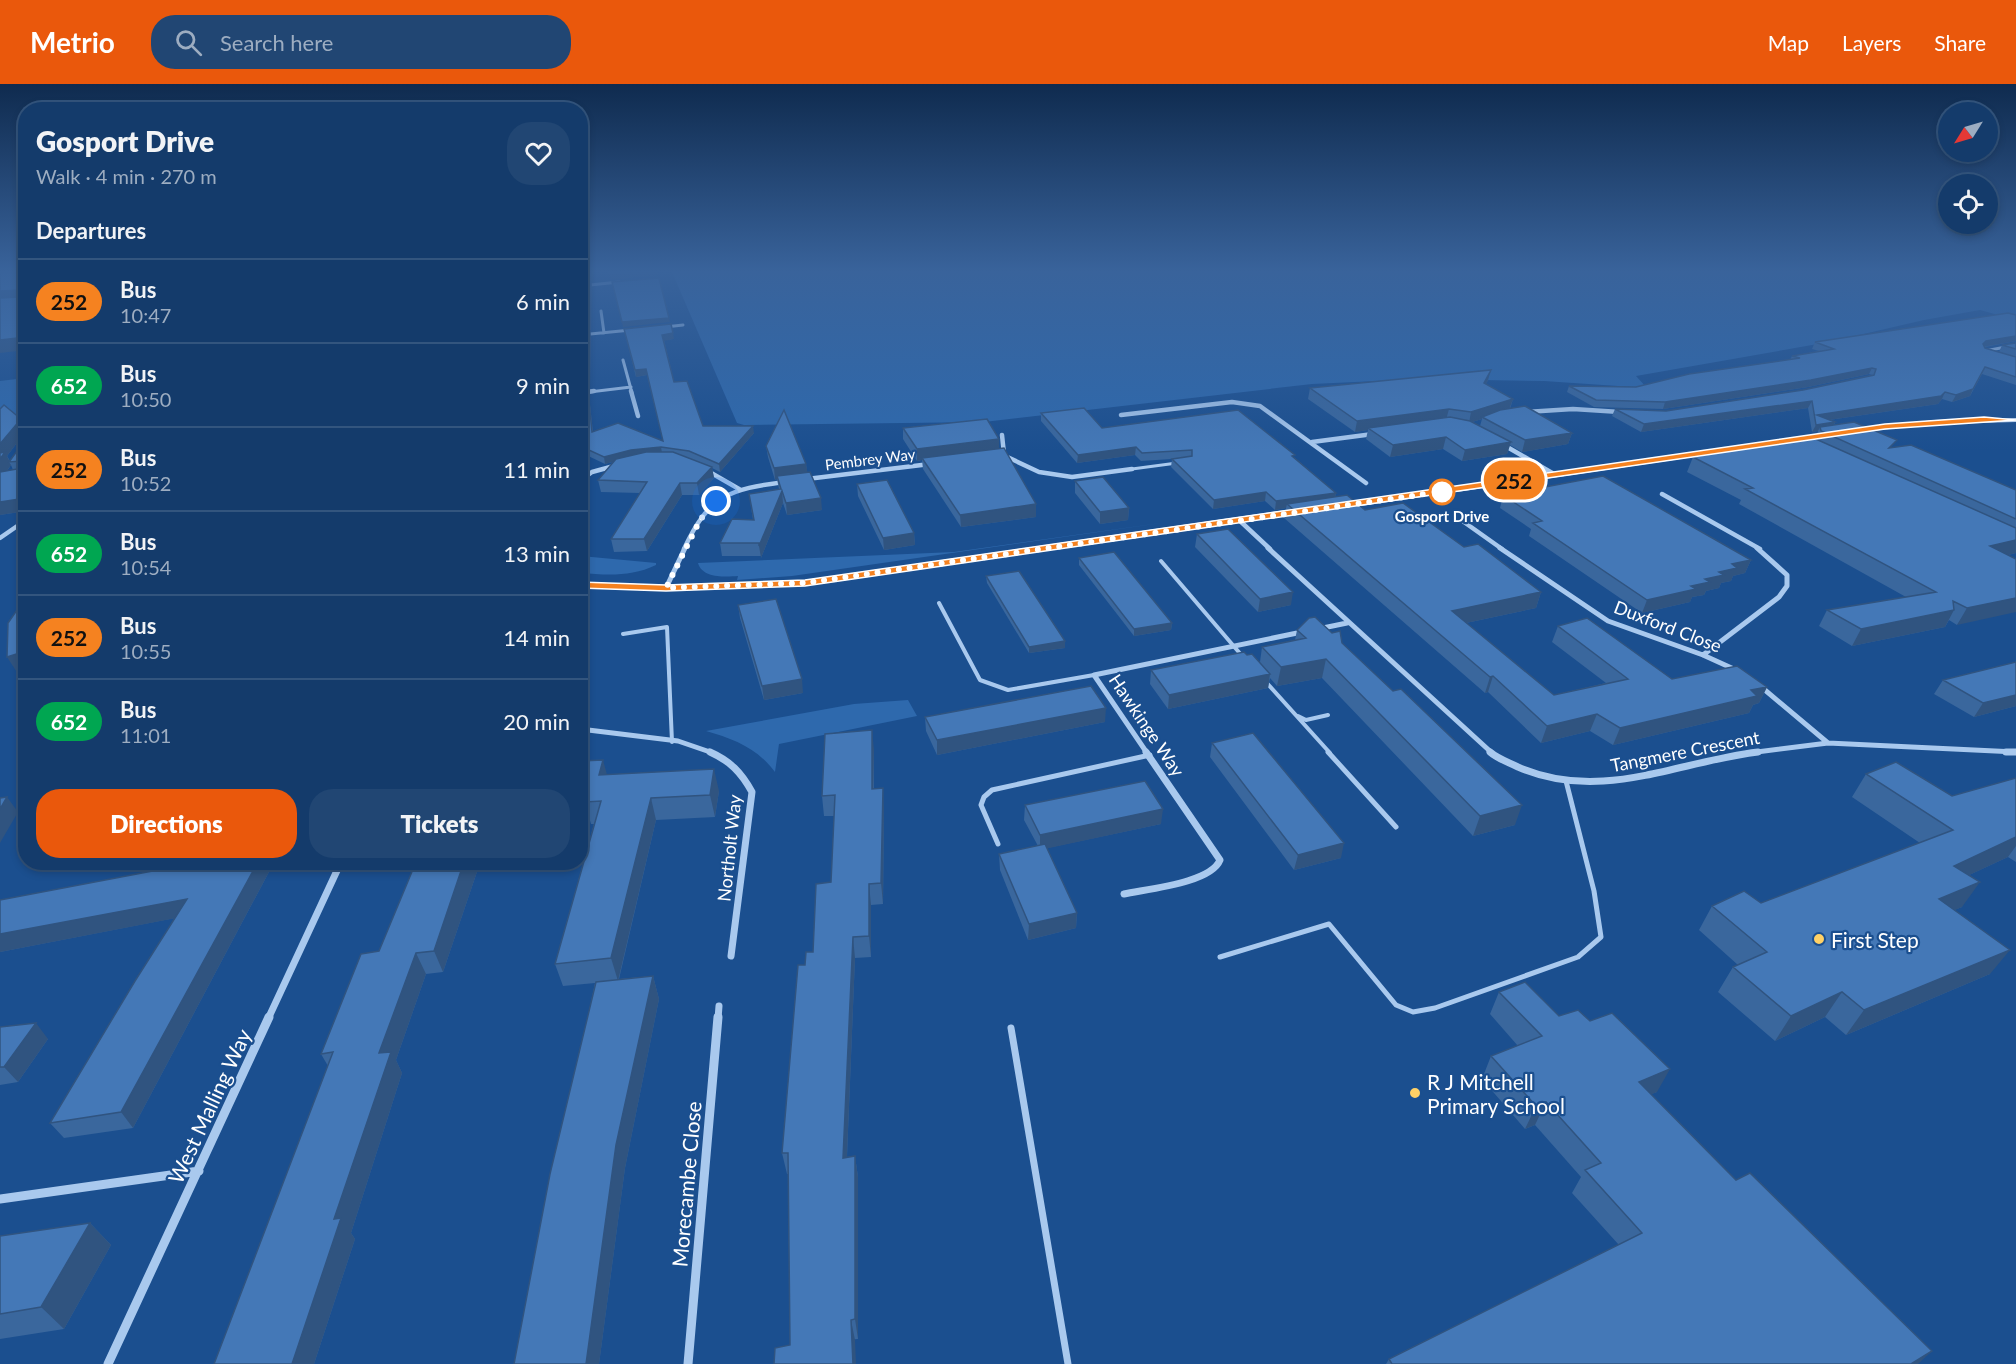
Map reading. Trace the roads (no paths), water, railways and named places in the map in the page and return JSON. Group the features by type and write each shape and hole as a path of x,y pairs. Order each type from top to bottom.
{"street":[{"path":"588,334 614,332"},
{"path":"1994,354 1983,351 2016,345"},
{"path":"623,360 638,416"},
{"path":"588,392 631,387"},
{"path":"1121,415 1232,402 1260,406 1366,483"},
{"path":"1518,413 1540,409 1629,412"},
{"path":"1842,433 1934,422 2016,420"},
{"path":"1312,442 1381,433"},
{"path":"1002,435 1004,454"},
{"path":"1494,440 1554,474"},
{"path":"1332,507 1781,442"},
{"path":"993,456 1004,454 1039,472 1072,477 1132,469"},
{"name":"Pembrey Way","path":"666,588 700,520 716,501 739,489 935,463"},
{"path":"588,475 623,464"},
{"path":"701,468 739,489"},
{"path":"1662,494 1765,552 1787,575 1787,586 1779,597 1703,655"},
{"path":"588,585 666,588 805,583 1309,510"},
{"name":"Tangmere Crescent","path":"1239,520 1347,623 1496,757 1530,772 1566,781 1614,782 1754,752 1828,742 2016,752"},
{"name":"Duxford Close","path":"1464,522 1565,594 1608,621 1703,655 1739,671"},
{"path":"0,538 18,527"},
{"name":"Hawkinge Way","path":"1124,894 1203,877 1217,868 1220,860 1094,675 1122,667 1347,623"},
{"path":"1755,682 1828,742"},
{"name":"Northolt Way","path":"588,730 708,749 728,759 742,773 752,792 731,956"},
{"name":"West Malling Way","path":"108,1364 337,870"},
{"name":"Morecambe Close","path":"688,1364 719,1006"},
{"path":"0,1199 199,1171"}],"lane":[{"path":"1132,469 1178,463"},
{"path":"1161,561 1249,664"},
{"path":"939,603 980,680 1008,690 1094,675"},
{"path":"623,634 667,627 672,742"},
{"path":"1257,672 1396,827"},
{"path":"1296,715 1306,720 1328,715"},
{"path":"998,844 981,805 984,797 992,790 1150,755"},
{"path":"1220,957 1329,924 1390,999 1396,1005 1413,1012 1435,1008 1578,957 1601,937 1594,891 1566,781"},
{"path":"1011,1028 1068,1364"}],"place":[{"name":"Gosport Drive","path":"1442,492"},
{"name":"First Step","path":"1819,939"},
{"name":"R J Mitchell Primary School","path":"1415,1093"}]}
